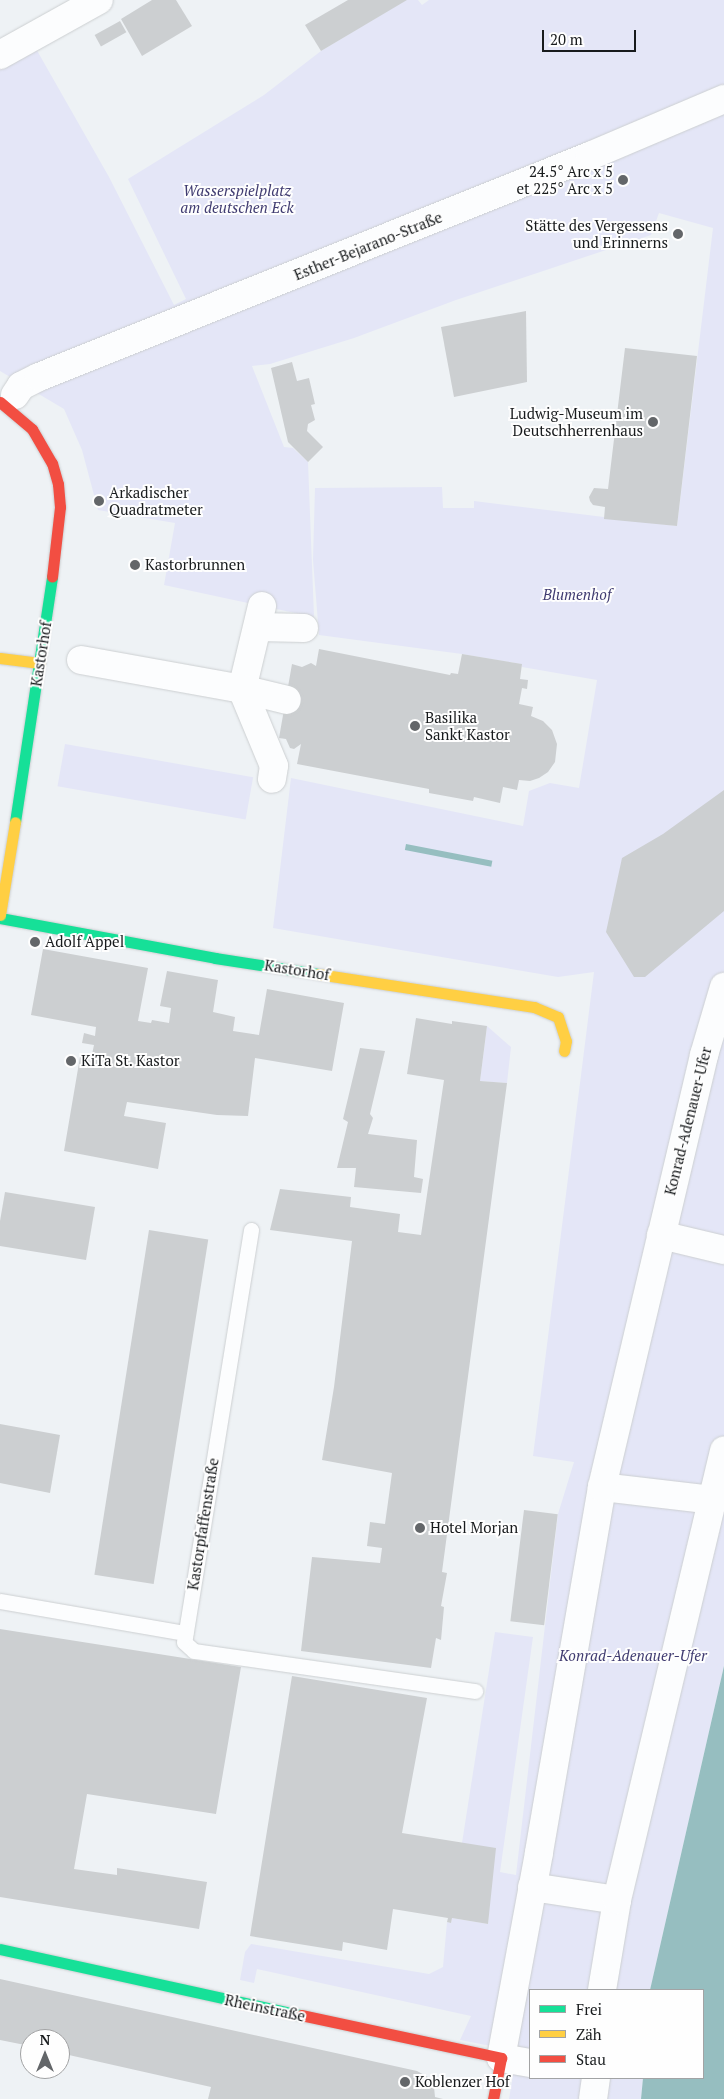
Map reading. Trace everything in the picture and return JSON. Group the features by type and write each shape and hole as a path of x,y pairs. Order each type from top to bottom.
{"street":[{"path":"0,55 99,0"},
{"name":"Esther-Bejarano-Straße","path":"8,402 21,386 39,377 563,168 724,99"},
{"name":"Kastorhof","path":"8,402 32,429 52,463 58,484 59,530 0,917 215,958 534,1007 558,1017 564,1034 564,1051"},
{"path":"272,779 274,766 242,689 260,617 304,628"},
{"path":"0,658 40,663"},
{"path":"81,660 242,689 287,700"},
{"name":"Konrad-Adenauer-Ufer","path":"493,2099 602,1487 660,1235 722,1001"},
{"path":"660,1235 724,1250"},
{"path":"602,1989 617,1900 724,1451"},
{"path":"602,1487 713,1500"},
{"path":"532,1887 617,1900"},
{"name":"Rheinstraße","path":"0,1949 231,2001 529,2063"},
{"path":"593,2099 596,2079"}],"lane":[{"name":"Kastorpfaffenstraße","path":"185,1633 251,1230"},
{"path":"0,1601 185,1633 184,1642 194,1650 475,1692"}],"green space":[{"path":"406,0 418,0 422,5 429,0 724,0 724,1666 650,1989 529,1989 529,2079 643,2079 641,2099 509,2099 517,2051 460,2040 471,2016 257,1969 254,1983 240,1980 245,1952 251,1944 429,1974 443,1967 447,1922 451,1923 452,1918 488,1924 491,1881 462,1843 495,1632 533,1637 500,1872 516,1875 558,1514 574,1462 533,1456 594,972 558,977 273,928 291,778 523,826 529,791 550,783 579,788 597,680 462,654 319,635 313,560 315,488 442,487 443,508 474,508 474,501 677,526 713,228 659,213 651,235 456,300 354,338 270,364 252,366 284,447 293,448 308,462 314,617 164,585 175,523 98,510 82,450 64,409 0,371 0,66 35,47 109,177 174,305 186,299 128,179 264,95 321,51"},
{"path":"65,744 253,777 246,820 58,786"},
{"path":"487,1026 511,1047 507,1083 480,1081"}],"shaded area":[{"path":"406,844 492,861 491,867 405,850"},
{"path":"724,1666 724,2099 641,2099 643,2079 704,2079 704,1989 650,1989"}],"building":[{"path":"152,0 176,0 192,26 142,56 121,19"},
{"path":"348,0 407,0 321,51 305,25"},
{"path":"120,21 126,32 101,46 95,35"},
{"path":"526,311 527,382 454,397 441,327"},
{"name":"Ludwig-Museum im Deutschherrenhaus","path":"625,348 697,356 677,526 604,519 605,507 593,505 590,501 589,497 594,488 608,489"},
{"path":"292,362 297,381 309,378 315,404 311,405 315,420 308,424 307,431 323,447 308,462 288,442 271,368"},
{"name":"Basilika Sankt Kastor","path":"319,649 450,675 451,673 458,674 462,654 522,664 520,679 528,680 527,689 522,688 519,704 533,707 531,716 543,721 552,730 557,744 555,762 548,772 539,778 530,781 519,780 517,790 503,787 500,803 474,797 473,801 429,793 429,789 297,764 301,744 294,749 290,748 286,739 279,738 292,664 302,667 311,663 316,666"},
{"path":"724,790 724,911 645,977 634,977 606,932 622,858 663,834"},
{"path":"43,949 148,968 138,1021 151,1023 152,1020 169,1023 171,1008 160,1006 167,971 218,980 213,1012 235,1017 233,1031 259,1035 267,989 344,1003 332,1071 255,1058 248,1116 217,1115 127,1102 124,1116 166,1123 158,1169 64,1151 80,1057 91,1059 94,1045 82,1043 84,1033 95,1036 96,1027 31,1015"},
{"path":"416,1018 452,1024 452,1021 487,1026 480,1081 507,1083 442,1572 447,1573 441,1606 444,1607 441,1640 436,1638 431,1668 301,1651 312,1557 380,1563 382,1548 367,1546 370,1522 385,1524 392,1473 322,1460 334,1387 352,1241 270,1230 280,1189 351,1197 350,1207 400,1214 398,1232 421,1235 444,1080 407,1074"},
{"path":"360,1048 385,1051 370,1114 373,1118 368,1134 417,1140 414,1177 423,1179 421,1193 354,1187 356,1168 337,1168 348,1122 343,1119"},
{"path":"5,1192 95,1207 86,1260 0,1246 0,1221"},
{"path":"149,1230 208,1239 154,1584 94,1575"},
{"path":"0,1424 60,1435 50,1493 0,1483"},
{"name":"Konrad-Adenauer-Ufer","path":"524,1510 558,1514 544,1625 510,1621"},
{"path":"0,1629 241,1667 216,1814 87,1794 74,1869 117,1875 117,1868 207,1882 199,1929 0,1897"},
{"path":"292,1676 427,1698 402,1833 496,1848 488,1924 452,1918 451,1923 447,1922 448,1918 393,1909 387,1950 343,1942 342,1951 250,1936"},
{"path":"0,1979 417,2071 428,2077 434,2087 435,2097 443,2099 208,2099 211,2087 70,2055 70,2029 20,2029 20,2044 0,2040"}],"traffic: fast":[{"path":"15,822 52,577"},
{"path":"0,918 215,958 318,974"},
{"path":"0,1949 301,2015"}],"traffic: slow":[{"path":"0,658 40,663"},
{"path":"0,915 15,822"},
{"path":"318,974 534,1007 558,1017 566,1041 564,1051"}],"traffic: jam":[{"path":"0,402 32,429 52,463 58,484 60,507 52,577"},
{"path":"301,2015 501,2058 493,2099"}],"place":[{"name":"24.5° Arc x 5 et 225° Arc x 5","path":"623,180"},
{"name":"Stätte des Vergessens und Erinnerns","path":"678,234"},
{"name":"Ludwig-Museum im Deutschherrenhaus","path":"653,422"},
{"name":"Arkadischer Quadratmeter","path":"99,501"},
{"name":"Kastorbrunnen","path":"135,565"},
{"name":"Basilika Sankt Kastor","path":"415,726"},
{"name":"Adolf Appel","path":"35,942"},
{"name":"KiTa St. Kastor","path":"71,1061"},
{"name":"Hotel Morjan","path":"420,1528"},
{"name":"Koblenzer Hof","path":"405,2082"}],"park label":[{"name":"Wasserspielplatz am deutschen Eck","path":"237,198"},
{"name":"Blumenhof","path":"577,595"}]}
